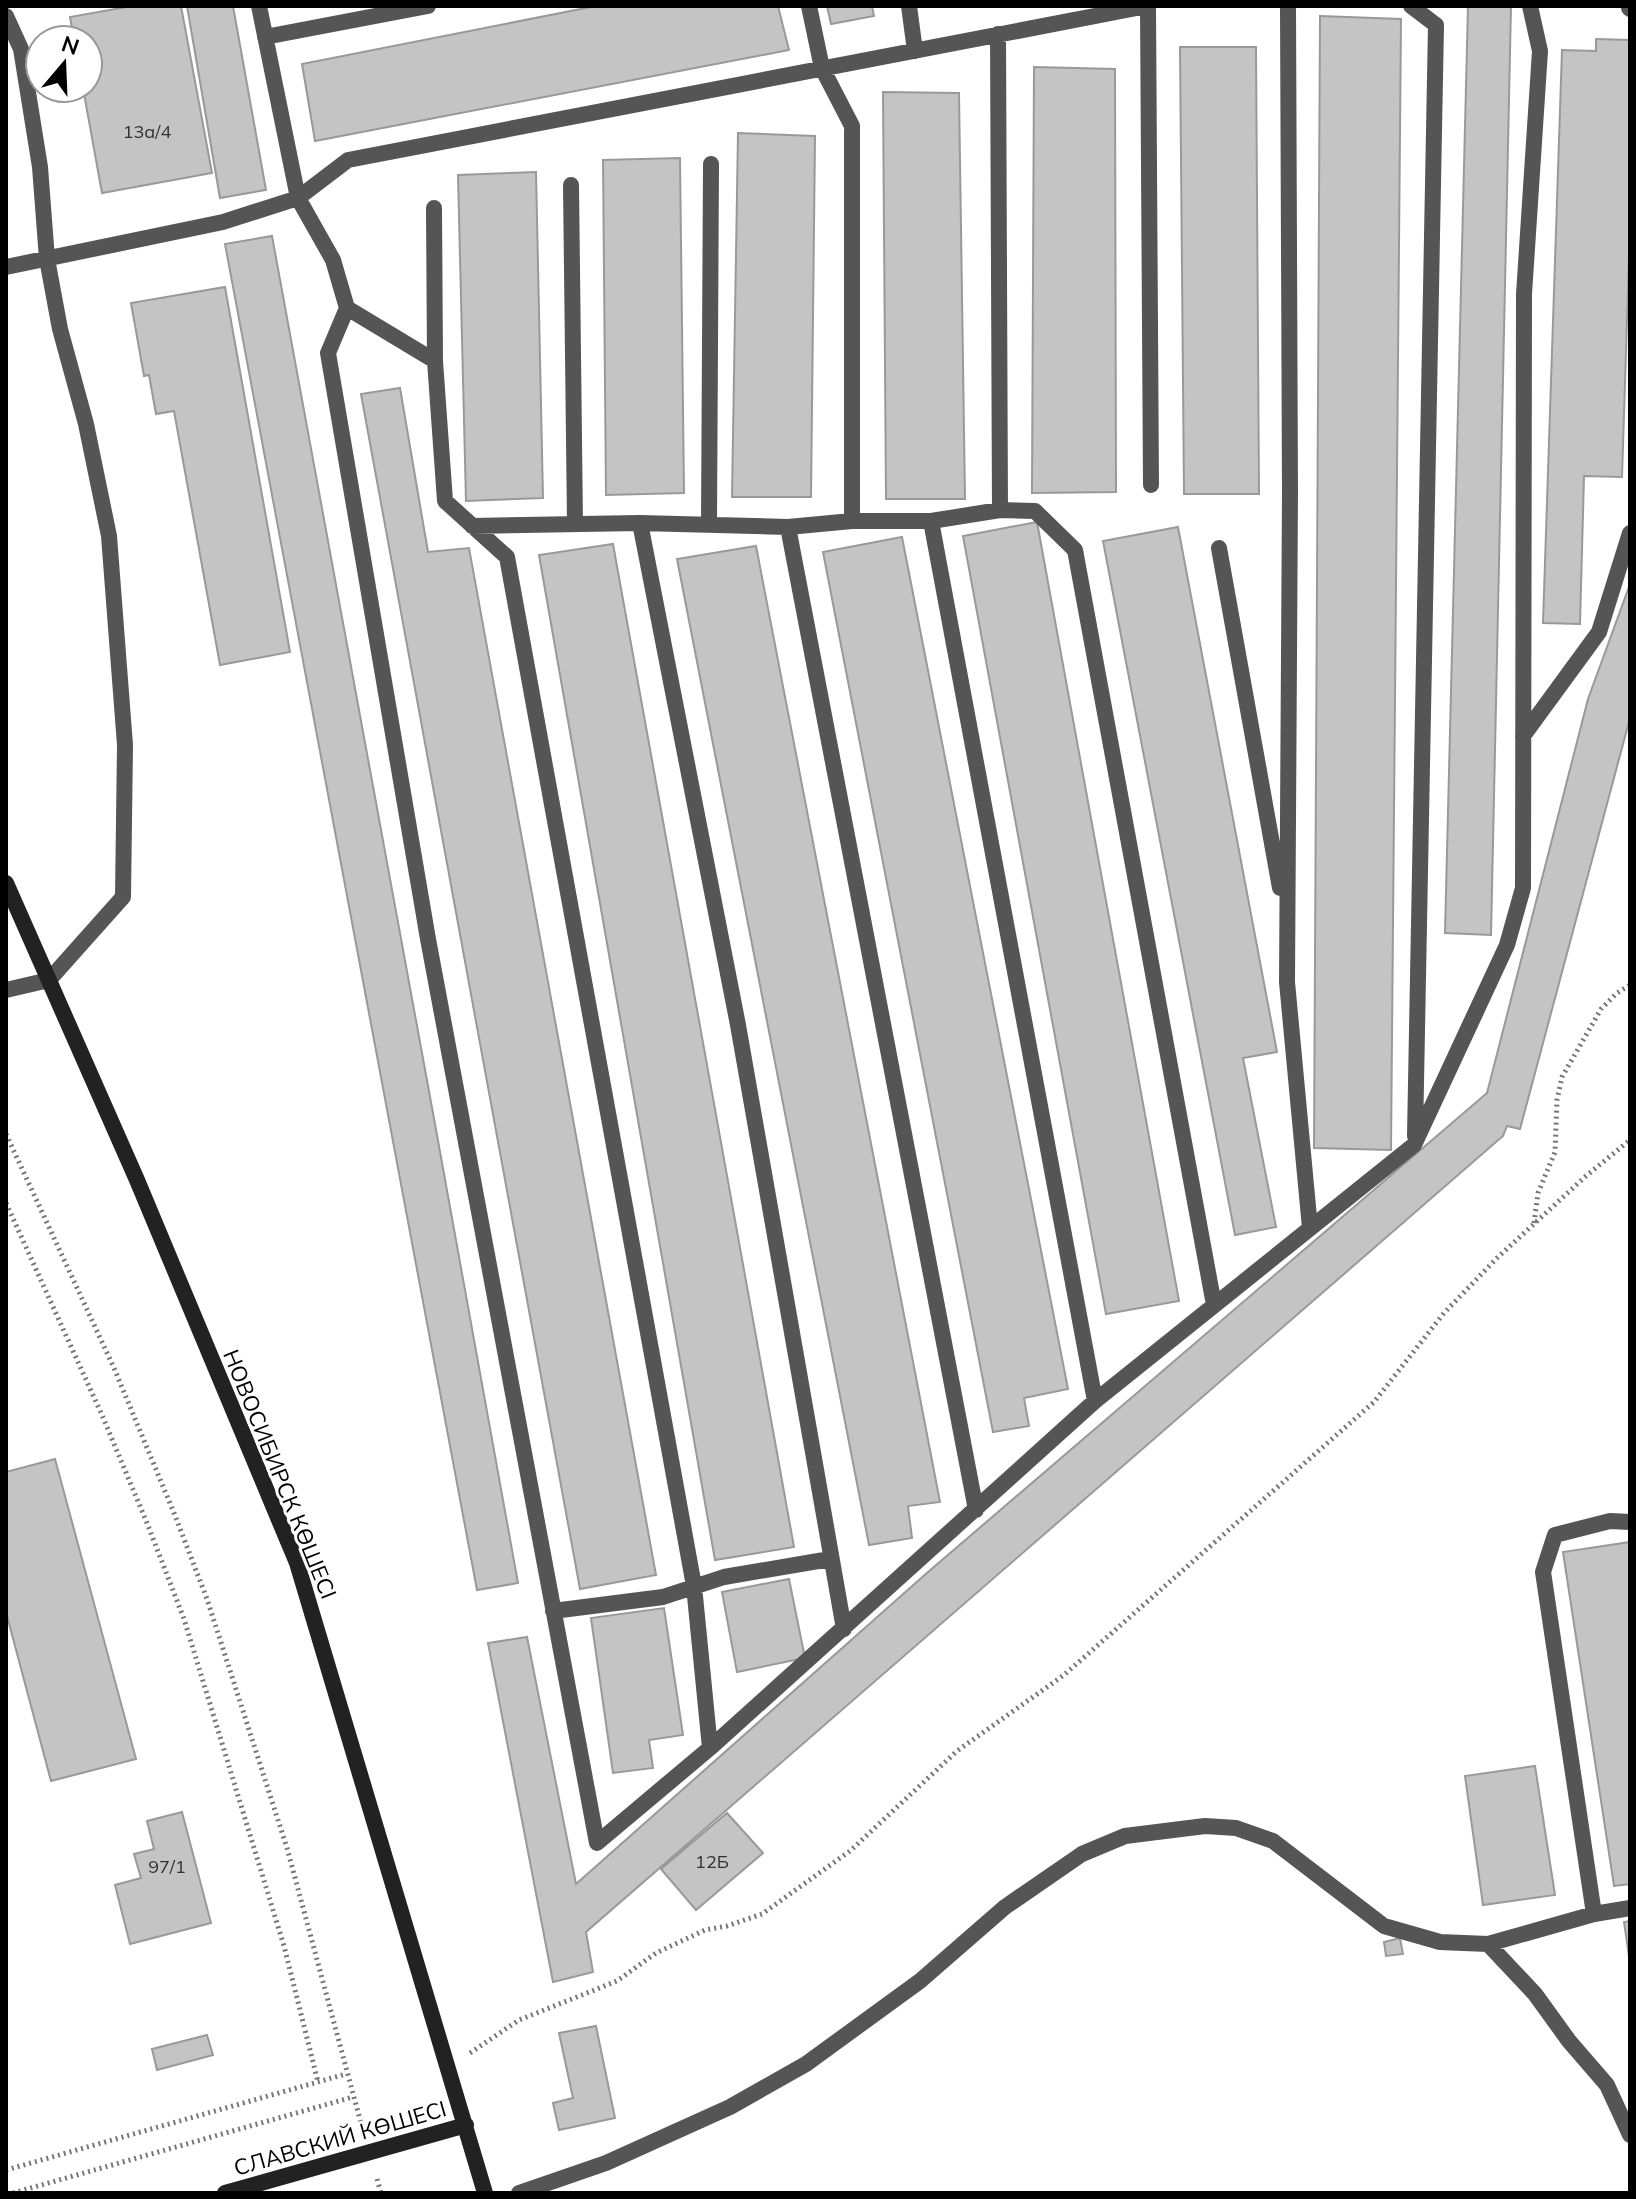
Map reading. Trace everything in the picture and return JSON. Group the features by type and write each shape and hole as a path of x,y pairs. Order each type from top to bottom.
{"main road":[{"name":"НОВОСИБИРСК КӨШЕСІ","path":"6,883 137,1180 297,1563 485,2193"},
{"name":"СЛАВСКИЙ КӨШЕСІ","path":"225,2193 466,2125"}],"lane":[{"path":"259,6 298,198 333,260 347,308 328,353 431,955 597,1843 710,1748 1095,1401 1414,1145 1507,945 1523,888 1524,294 1540,51 1530,6"},
{"path":"265,37 428,6"},
{"path":"809,6 822,68 852,126 852,521"},
{"path":"909,6 915,51"},
{"path":"6,267 223,222 298,198 348,160 1148,6 1151,485"},
{"path":"1288,6 1290,492 1287,982 1310,1228"},
{"path":"1411,6 1436,25 1414,1145"},
{"path":"6,16 21,49 40,167 47,259 60,329 86,424 109,536 125,745 123,897 49,980 6,990"},
{"path":"998,34 1000,510"},
{"path":"709,524 711,164"},
{"path":"571,185 575,524"},
{"path":"434,208 435,361 445,501 507,557 694,1586 710,1748"},
{"path":"347,308 435,361"},
{"path":"472,526 640,523 788,527 852,521 931,521 1000,510 1035,511 1075,550 1214,1305"},
{"path":"931,521 1095,1401"},
{"path":"640,523 738,1025 844,1629"},
{"path":"788,527 976,1510"},
{"path":"1523,736 1599,632 1630,533"},
{"path":"1219,548 1287,929"},
{"path":"1594,1914 1543,1572 1555,1535 1610,1521 1630,1522"},
{"path":"553,1611 663,1597 724,1577 830,1559"},
{"path":"519,2193 606,2163 730,2107 806,2064 920,1981 1005,1907 1082,1854 1125,1836 1205,1826 1236,1828 1273,1841 1384,1926 1440,1942 1488,1944 1594,1914 1630,1908"},
{"path":"1488,1944 1535,1994 1569,2041 1607,2085 1630,2135"}],"path":[{"path":"1534,1224 1538,1193 1555,1152 1557,1100 1562,1077 1601,1009 1630,985"},
{"path":"6,1134 114,1368 179,1527 226,1658 287,1848 346,2074 6,2170"},
{"path":"449,2066 519,2020 617,1981 656,1953 705,1930 762,1914 850,1851 957,1751 1064,1675 1374,1402 1444,1313 1497,1258 1630,1140"},
{"path":"6,1203 102,1415 184,1619 284,1946 318,2082"},
{"path":"13,2193 353,2097"}],"building":[{"path":"132,6 181,6 212,173 102,193 86,104 104,104 104,24 71,24 70,17"},
{"path":"187,6 233,6 266,190 220,198"},
{"path":"596,6 778,6 789,50 315,141 302,64"},
{"path":"827,6 872,6 874,16 831,24"},
{"path":"1468,6 1511,6 1491,935 1445,933"},
{"path":"1320,16 1401,19 1391,1150 1314,1148"},
{"path":"1596,39 1630,40 1630,226 1622,477 1584,476 1580,624 1543,623 1562,50 1596,51"},
{"path":"1180,47 1256,47 1259,494 1184,494"},
{"path":"1034,67 1115,69 1116,492 1032,493"},
{"path":"883,92 959,93 965,499 886,499"},
{"path":"738,133 815,136 811,497 732,497"},
{"path":"680,158 684,493 606,495 603,160"},
{"path":"536,172 543,498 466,501 458,175"},
{"path":"272,236 518,1583 477,1590 225,244"},
{"path":"225,287 290,652 220,665 174,411 156,414 149,375 144,376 131,303"},
{"path":"400,388 428,552 469,548 656,1575 580,1589 361,394"},
{"path":"1037,522 1179,1301 1106,1314 963,536"},
{"path":"1178,527 1277,1052 1243,1058 1276,1227 1235,1235 1103,541"},
{"path":"902,537 1068,1389 1024,1398 1029,1426 993,1432 823,552"},
{"path":"613,544 794,1547 715,1560 539,555"},
{"path":"756,546 940,1502 908,1506 912,1538 869,1545 677,559"},
{"path":"1630,584 1630,718 1520,1129 1507,1126 1503,1136 586,1932 593,1972 553,1982 488,1643 527,1637 576,1884 928,1572 1487,1093 1588,699"},
{"path":"55,1459 136,1759 51,1781 6,1612 6,1472"},
{"path":"1630,1542 1630,1884 1614,1886 1563,1552"},
{"path":"789,1579 805,1658 737,1672 722,1592"},
{"path":"664,1608 683,1735 649,1740 653,1768 613,1773 591,1618"},
{"path":"1535,1766 1555,1895 1483,1905 1465,1776"},
{"path":"182,1812 211,1923 130,1944 115,1885 141,1878 134,1854 154,1849 147,1821"},
{"path":"727,1813 763,1853 696,1910 661,1869"},
{"path":"1630,1921 1630,1963 1624,1922"},
{"path":"1400,1938 1403,1954 1386,1956 1384,1942"},
{"path":"596,2026 615,2118 559,2130 553,2103 573,2098 559,2033"},
{"path":"207,2035 213,2055 157,2070 152,2049"}]}
